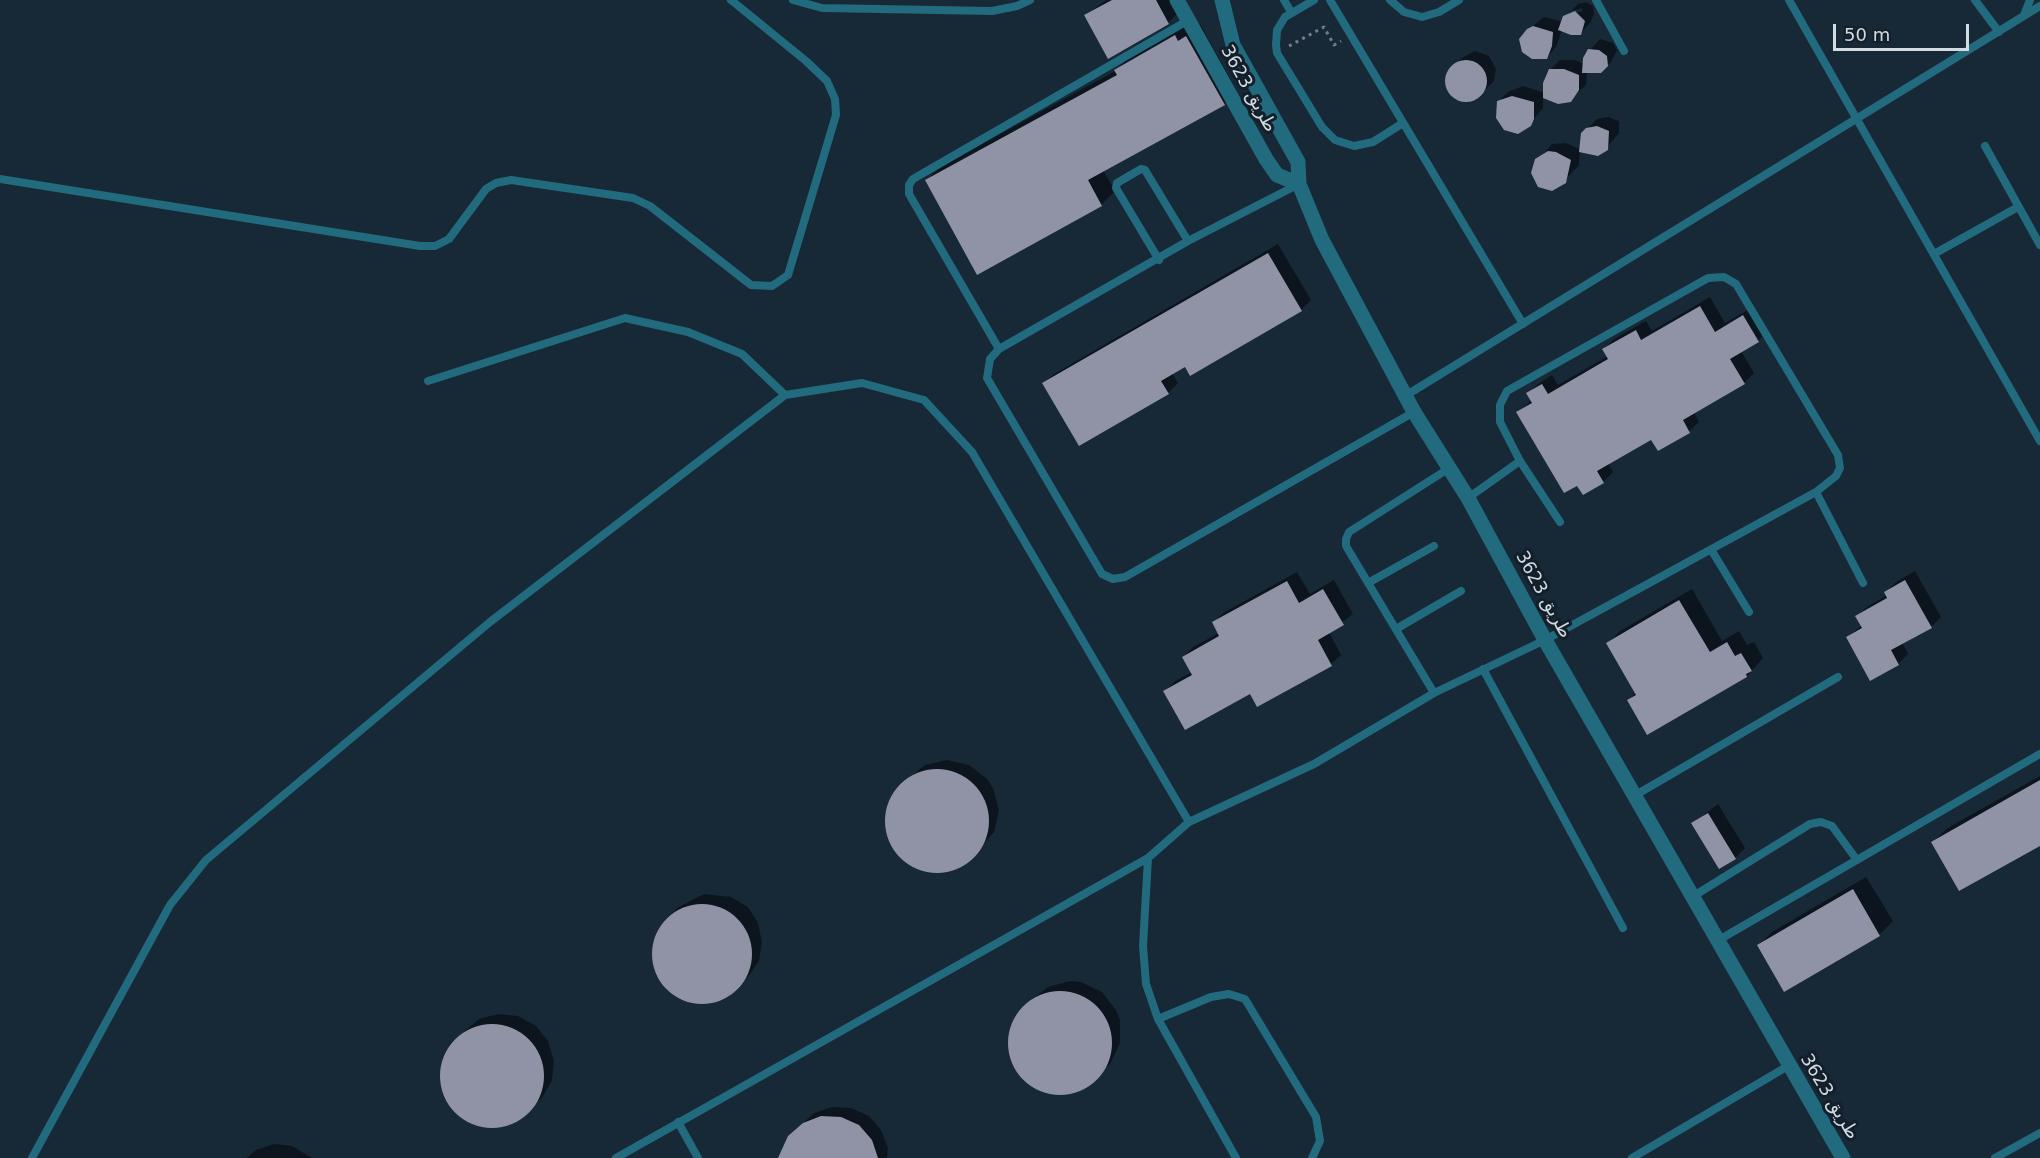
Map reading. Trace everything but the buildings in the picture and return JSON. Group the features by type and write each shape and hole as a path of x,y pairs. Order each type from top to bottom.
{"street":[{"name":"طريق 3623","path":"1177,0 1272,168 1277,175 1299,184"},
{"name":"طريق 3623","path":"1222,0 1233,45 1298,162 1299,184 1322,240 1405,396 1468,498 1545,640 1785,1061 1843,1158"}],"lane":[{"path":"0,179 420,246 435,246 449,239 486,189 496,183 511,180 633,198 658,212 751,285 772,286 789,275 836,115 835,99 826,81 806,61 731,0"},
{"path":"793,0 822,8 910,5 992,11 1017,6 1030,0"},
{"path":"1284,0 1291,12"},
{"path":"1314,0 1291,12 1277,30 1277,53 1328,134 1344,144 1364,145 1403,123"},
{"path":"1330,0 1523,324"},
{"path":"1390,0 1404,12 1422,17 1439,12 1459,0"},
{"path":"1596,0 1624,51"},
{"path":"1789,0 2040,441"},
{"path":"1975,0 1999,32"},
{"path":"2024,15 2030,0"},
{"path":"1405,396 2040,6"},
{"path":"999,349 909,194 909,185 913,179 1187,21"},
{"path":"1985,146 2040,244"},
{"path":"1159,260 1116,188 1117,183 1141,169 1145,170 1188,241"},
{"path":"1299,184 1188,241 1159,260 999,349 990,359 987,378 1102,574 1113,579 1125,577 1414,412"},
{"path":"1934,254 2018,207"},
{"path":"616,1158 1148,858 1189,822 1314,764 1434,693 1545,640 1712,551 1816,492 1836,476 1840,468 1838,455 1736,284 1725,277 1708,278 1507,391 1500,405 1500,422 1520,461 1560,522"},
{"path":"428,381 625,318 688,332 742,354 785,395"},
{"path":"32,1158 170,905 206,860 490,622 785,395 862,383 924,400 972,452 1189,822"},
{"path":"1468,498 1520,461"},
{"path":"1434,693 1346,546 1350,532 1448,469"},
{"path":"1816,492 1863,582"},
{"path":"1368,583 1434,546"},
{"path":"1712,551 1749,612"},
{"path":"1396,629 1461,591"},
{"path":"1483,669 1623,927"},
{"path":"1634,796 1838,678"},
{"path":"1717,941 2040,754"},
{"path":"1692,897 1810,824 1821,822 1832,826 1857,860"},
{"path":"1148,858 1143,946 1146,984 1158,1018 1236,1158"},
{"path":"1158,1018 1211,997 1229,994 1245,999 1316,1117 1320,1141 1312,1158"},
{"path":"1632,1158 1785,1061"},
{"path":"678,1122 698,1158"},
{"path":"1995,1158 2040,1133"}],"shaded area":[{"path":"0,0 2040,0 2040,1158 0,1158"}]}
